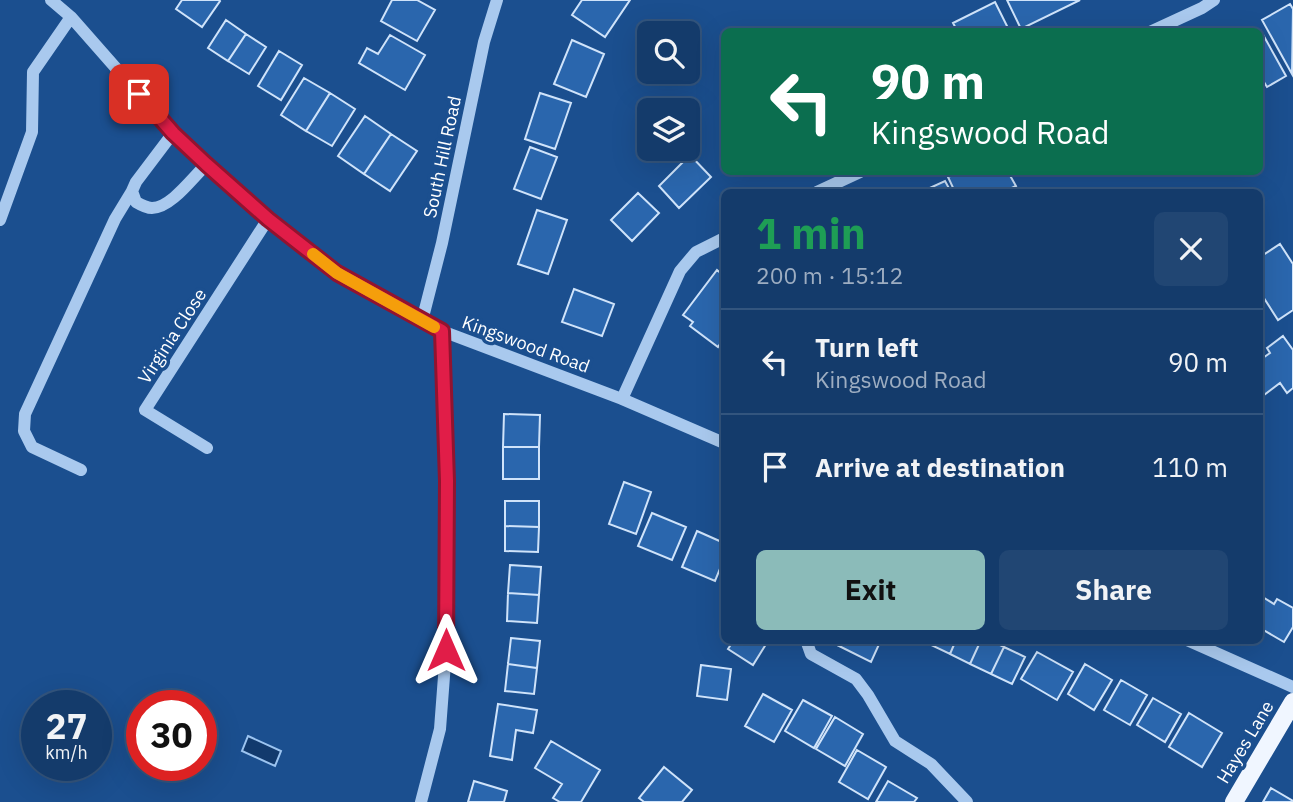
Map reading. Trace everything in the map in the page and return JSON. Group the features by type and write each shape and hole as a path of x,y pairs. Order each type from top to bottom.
{"main road":[{"name":"Hayes Lane","path":"1234,802 1293,702"}],"street":[{"name":"Kingswood Road","path":"51,0 71,17 173,133 268,219 337,273 442,331 622,398 721,442"},
{"name":"South Hill Road","path":"422,321 442,243 484,42 497,0"},
{"path":"1159,28 1213,0"},
{"path":"0,220 32,132 33,72 71,17"},
{"path":"80,470 32,447 24,431 25,414 115,219 136,182 173,133"},
{"path":"132,191 136,202 150,208 160,207 171,200 206,164"},
{"path":"823,189 854,175"},
{"name":"Virginia Close","path":"207,447 145,410 268,219"},
{"path":"622,398 680,271 695,252 721,239"},
{"path":"421,802 440,729 446,650 447,481 442,331"},
{"path":"807,644 811,654 856,679 895,741 931,764 967,802"},
{"path":"1196,644 1293,687"}],"water":[{"path":"248,736 281,751 275,766 242,751"}],"building":[{"path":"182,0 220,1 202,27 176,9"},
{"path":"392,0 417,0 435,10 417,41 381,21"},
{"path":"582,0 630,0 605,37 572,15"},
{"path":"1007,0 1080,0 1023,28 1021,28"},
{"path":"995,2 1008,28 956,28 953,23"},
{"path":"1290,4 1293,9 1292,74 1262,20"},
{"path":"226,20 246,34 228,61 208,48"},
{"path":"246,34 266,47 249,74 228,61"},
{"path":"390,35 425,55 405,90 359,63 367,48 378,54"},
{"path":"1263,35 1286,76 1267,87 1264,82"},
{"path":"572,40 604,54 586,97 554,84"},
{"path":"279,51 302,65 281,100 258,86"},
{"path":"304,78 330,93 306,131 281,115"},
{"path":"330,93 355,109 332,146 306,131"},
{"path":"540,93 571,103 555,149 525,139"},
{"path":"365,116 391,134 364,174 338,156"},
{"path":"391,134 417,151 390,191 364,174"},
{"path":"530,147 557,157 541,199 514,189"},
{"path":"684,161 696,161 711,177 679,208 659,186"},
{"path":"1010,175 1016,186 1010,189 954,189 948,177"},
{"path":"945,181 949,189 928,189"},
{"path":"638,193 659,213 632,241 611,220"},
{"path":"537,210 567,220 548,274 518,264"},
{"path":"1280,244 1293,264 1293,310 1278,320 1263,297 1263,255"},
{"path":"717,270 721,273 721,345 718,347 690,326 693,322 683,315"},
{"path":"574,289 614,304 602,336 562,322"},
{"path":"1283,336 1293,350 1293,388 1287,393 1280,383 1263,396 1263,358 1270,353 1267,348"},
{"path":"504,414 540,415 539,447 503,447"},
{"path":"503,447 539,447 539,479 503,479"},
{"path":"624,482 651,492 636,534 609,524"},
{"path":"505,501 539,501 539,527 505,526"},
{"path":"652,513 686,527 672,560 638,546"},
{"path":"505,526 539,527 538,552 505,551"},
{"path":"697,531 721,542 721,566 715,581 682,567"},
{"path":"510,565 541,567 539,595 508,593"},
{"path":"508,593 539,595 537,623 507,621"},
{"path":"1263,597 1274,604 1277,599 1293,608 1293,627 1284,642 1263,630"},
{"path":"511,638 540,641 537,668 508,664"},
{"path":"731,644 766,644 753,665 728,649"},
{"path":"835,644 879,644 871,662"},
{"path":"929,644 954,644 950,654"},
{"path":"954,644 979,644 970,664 950,654"},
{"path":"979,644 998,644 1004,647 991,674 970,664"},
{"path":"1004,647 1025,657 1012,684 991,674"},
{"path":"1037,652 1073,672 1057,700 1021,679"},
{"path":"508,664 537,668 534,694 505,691"},
{"path":"1085,664 1112,680 1094,710 1068,694"},
{"path":"701,665 731,669 727,700 697,696"},
{"path":"1121,680 1147,695 1130,725 1104,710"},
{"path":"763,694 792,710 774,742 745,726"},
{"path":"1153,698 1181,714 1165,742 1137,725"},
{"path":"803,700 832,716 814,748 785,731"},
{"path":"498,704 537,710 533,733 516,730 512,760 490,756"},
{"path":"1189,713 1222,733 1202,767 1169,747"},
{"path":"835,717 863,734 845,766 816,749"},
{"path":"551,741 600,770 581,802 560,802 553,798 562,784 535,768"},
{"path":"857,750 886,767 868,799 839,782"},
{"path":"664,767 692,790 682,802 644,802 639,798"},
{"path":"474,781 507,791 504,802 468,802"},
{"path":"888,781 917,798 914,802 876,802"},
{"path":"1271,788 1293,801 1293,802 1263,802"}],"slow traffic":[{"path":"313,254 337,273 434,327"}],"route":[{"path":"139,94 173,133 206,164 268,219 337,273 442,331 447,481 446,650"}]}
